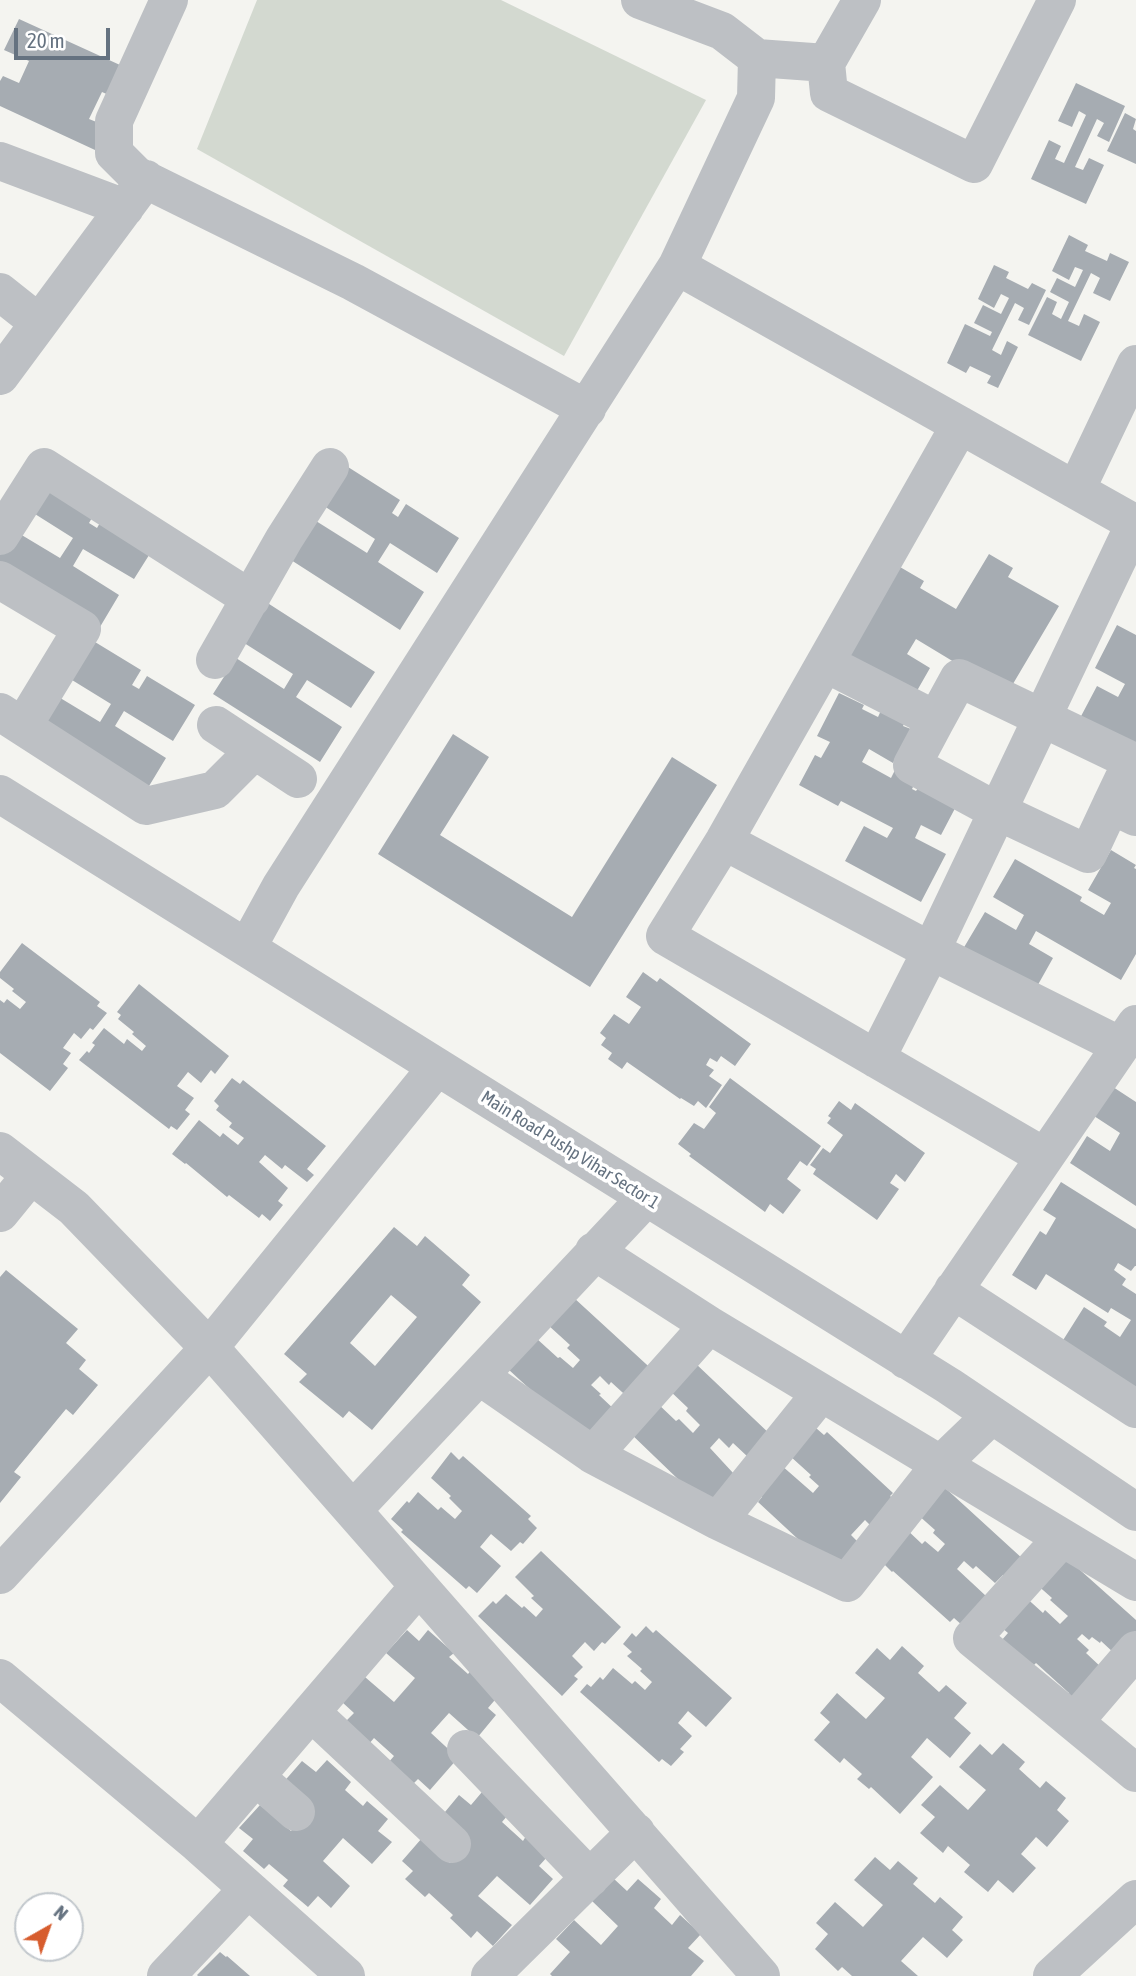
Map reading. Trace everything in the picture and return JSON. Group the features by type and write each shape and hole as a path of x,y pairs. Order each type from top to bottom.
{"street":[{"path":"0,376 135,194 136,174 114,153 114,121 169,0"},
{"path":"640,0 722,31 757,58 826,63"},
{"path":"862,0 826,63 829,93 974,164 1058,0"},
{"path":"247,948 281,886 677,266 756,98 757,58"},
{"path":"0,161 135,194 353,282 587,409"},
{"path":"677,266 1135,524 931,951 876,1059"},
{"path":"0,292 39,323"},
{"path":"1076,490 1136,364"},
{"path":"960,425 724,841 665,936 1045,1157"},
{"path":"0,536 44,467 251,599"},
{"path":"215,660 284,539 330,467"},
{"path":"0,580 82,629 11,719 146,806 215,790 254,751"},
{"path":"825,663 936,720"},
{"path":"959,678 1132,761 1124,811 1088,854 998,811 912,765 936,720 959,678"},
{"path":"216,725 298,779"},
{"name":"Main Road Pushp Vihar Sector 1","path":"0,794 906,1360 1136,1512"},
{"path":"724,841 931,951 1129,1035 906,1360"},
{"path":"0,1575 209,1348 437,1067"},
{"path":"0,1151 74,1208 209,1348 761,1976"},
{"path":"0,1213 31,1175"},
{"path":"353,1510 646,1198"},
{"path":"594,1251 821,1394 1136,1582"},
{"path":"953,1290 1136,1409"},
{"path":"593,1455 709,1325"},
{"path":"479,1376 593,1455 718,1521 847,1583 940,1465 992,1415"},
{"path":"718,1521 821,1394"},
{"path":"1062,1538 972,1639 1136,1773"},
{"path":"198,1844 419,1586"},
{"path":"1073,1722 1136,1650"},
{"path":"0,1678 198,1844 346,1976"},
{"path":"311,1712 452,1844"},
{"path":"466,1749 590,1878"},
{"path":"256,1777 296,1812"},
{"path":"490,1976 636,1832"},
{"path":"166,1976 248,1889"},
{"path":"1052,1976 1136,1899"}],"shaded area":[{"path":"257,0 501,0 706,100 564,356 197,149"}],"building":[{"path":"19,19 131,70 118,99 102,92 89,119 99,123 95,150 0,106 0,81 3,76 19,83 29,61 4,50"},
{"path":"1076,83 1125,106 1109,142 1097,136 1104,123 1097,119 1075,167 1083,170 1089,158 1104,165 1086,204 1031,179 1049,140 1061,146 1055,159 1064,163 1086,115 1079,111 1072,127 1058,121"},
{"path":"1125,113 1136,119 1133,129 1136,131 1136,164 1107,151"},
{"path":"1069,235 1088,245 1085,251 1107,261 1110,253 1129,262 1110,301 1093,293 1100,278 1091,273 1068,321 1079,326 1084,314 1100,322 1081,361 1028,335 1047,297 1057,302 1052,314 1061,319 1069,302 1050,292 1057,278 1075,287 1083,270 1075,267 1069,280 1052,271"},
{"path":"994,265 1009,272 1006,278 1028,289 1032,283 1046,290 1029,325 1018,320 1024,308 1015,303 992,350 1001,355 1007,341 1018,347 998,388 987,383 991,376 970,366 966,373 947,363 965,324 990,336 992,332 974,323 983,305 1001,314 1009,298 1001,294 994,308 978,299"},
{"path":"348,467 400,500 392,513 398,517 406,504 459,538 437,573 390,543 378,562 424,592 400,630 291,560 316,521 367,553 375,539 324,506"},
{"path":"46,478 97,509 89,523 97,528 105,514 156,544 134,579 83,549 73,566 119,595 97,632 0,572 0,555 15,531 60,558 73,538 27,509"},
{"path":"989,554 1013,568 1008,577 1059,606 1007,694 916,639 907,654 930,668 914,696 847,657 900,567 924,581 920,588 956,609"},
{"path":"266,602 375,672 351,708 307,680 296,697 342,727 320,762 213,694 236,658 284,689 293,674 241,641"},
{"path":"1117,625 1136,635 1136,750 1079,720 1097,686 1118,697 1125,684 1095,668"},
{"path":"95,642 141,670 132,685 139,689 147,676 195,705 173,741 124,711 115,726 166,758 143,796 36,730 57,696 100,722 111,704 72,680"},
{"path":"839,693 864,705 862,709 878,717 884,704 908,715 903,726 911,729 893,763 869,749 862,762 891,778 895,770 916,781 912,789 916,791 920,785 962,795 941,835 921,825 915,838 946,854 921,902 845,861 864,826 887,838 893,828 841,801 838,806 799,785 815,755 821,758 830,742 817,736"},
{"path":"453,734 489,757 440,835 572,917 672,757 717,785 590,987 378,854"},
{"path":"1111,850 1136,865 1136,954 1121,980 1036,931 1029,944 1053,958 1035,990 963,949 985,912 1016,930 1024,915 993,897 1015,859 1082,897 1080,901 1104,915 1111,903 1088,890"},
{"path":"22,943 100,1002 97,1006 107,1013 93,1030 90,1028 81,1039 74,1033 63,1048 71,1053 63,1064 68,1068 50,1091 0,1053 0,1000 4,1003 7,999 20,1009 26,1002 0,978 0,972"},
{"path":"643,972 657,982 660,978 751,1044 735,1066 721,1056 717,1062 710,1058 706,1065 714,1070 709,1076 722,1085 706,1108 698,1101 694,1106 680,1099 627,1062 622,1069 608,1059 612,1053 601,1045 606,1038 600,1033 614,1014 629,1024 641,1007 626,997"},
{"path":"139,984 229,1056 215,1074 211,1070 201,1083 188,1072 177,1086 194,1098 185,1110 190,1114 177,1130 171,1126 169,1129 79,1060 87,1051 89,1053 95,1045 92,1043 104,1028 124,1044 127,1039 142,1051 146,1046 118,1019 121,1015 117,1012"},
{"path":"232,1078 240,1084 243,1080 326,1146 307,1169 314,1175 307,1182 285,1165 282,1169 265,1155 259,1162 288,1188 278,1201 283,1205 270,1221 262,1214 259,1218 229,1195 227,1197 172,1154 199,1120 220,1137 223,1133 238,1145 244,1138 229,1127 232,1123 216,1110 219,1106 214,1101"},
{"path":"730,1078 821,1146 807,1166 800,1161 787,1179 801,1190 783,1214 770,1204 765,1212 689,1156 691,1154 678,1144 694,1123 704,1129 716,1113 709,1107"},
{"path":"1113,1087 1136,1102 1136,1206 1070,1163 1087,1136 1110,1151 1120,1133 1094,1116"},
{"path":"839,1101 851,1110 855,1103 925,1153 905,1182 896,1174 890,1183 899,1189 877,1220 813,1174 816,1169 810,1165 823,1148 830,1153 843,1135 827,1123 831,1118 828,1116"},
{"path":"1061,1182 1136,1229 1136,1266 1131,1271 1118,1263 1114,1270 1126,1279 1122,1285 1136,1294 1136,1393 1060,1345 1084,1307 1107,1322 1104,1326 1120,1337 1131,1320 1111,1308 1108,1313 1046,1274 1036,1290 1012,1275 1040,1231 1046,1235 1056,1218 1043,1210"},
{"path":"394,1227 417,1246 425,1236 470,1275 462,1285 481,1302 372,1430 349,1411 343,1418 299,1382 307,1374 284,1354","holes":["391,1295 417,1317 375,1366 350,1343"]},
{"path":"6,1270 78,1329 66,1343 86,1360 79,1369 98,1385 73,1415 66,1409 14,1472 21,1477 0,1503 0,1277"},
{"path":"573,1297 658,1375 633,1402 600,1376 591,1385 617,1412 593,1447 508,1369 536,1338 573,1368 580,1360 567,1348 570,1345 548,1325"},
{"path":"694,1362 773,1437 748,1457 733,1443 729,1448 719,1438 710,1448 734,1474 707,1507 628,1431 656,1402 693,1433 700,1425 686,1411 688,1408 668,1389"},
{"path":"816,1428 824,1435 827,1432 893,1493 890,1496 899,1503 871,1526 865,1520 851,1535 863,1547 840,1572 827,1566 758,1502 762,1497 757,1492 781,1465 813,1493 819,1486 790,1456"},
{"path":"451,1452 459,1460 463,1456 531,1516 528,1519 537,1528 523,1544 520,1542 511,1551 491,1534 480,1547 501,1566 477,1593 469,1586 466,1589 401,1532 403,1530 391,1519 418,1492 438,1510 441,1507 455,1519 462,1511 449,1498 451,1496 431,1478"},
{"path":"942,1485 1024,1560 1007,1579 1003,1575 995,1583 976,1566 973,1569 964,1561 957,1569 986,1596 963,1626 954,1618 950,1622 882,1562 904,1527 922,1544 925,1541 938,1552 945,1544 933,1533 935,1530 917,1514"},
{"path":"541,1551 621,1627 594,1651 585,1642 572,1656 583,1667 574,1676 578,1679 562,1696 478,1616 493,1601 496,1604 506,1594 536,1617 543,1609 515,1577"},
{"path":"1061,1553 1136,1620 1136,1637 1115,1654 1101,1641 1100,1643 1092,1637 1089,1640 1082,1634 1077,1639 1089,1650 1086,1653 1102,1668 1072,1709 1069,1693 1036,1663 1034,1665 1001,1641 1008,1633 996,1623 1022,1594 1060,1624 1068,1616 1035,1583"},
{"path":"646,1626 653,1633 656,1630 732,1698 706,1727 688,1711 678,1723 692,1736 680,1749 684,1752 671,1766 662,1759 659,1762 580,1692 587,1684 591,1687 600,1677 603,1680 613,1668 632,1684 635,1681 645,1690 652,1682 627,1656 632,1652 623,1644 632,1633 636,1637"},
{"path":"407,1630 419,1641 428,1630 454,1653 449,1657 468,1674 472,1669 500,1694 488,1708 496,1715 477,1738 449,1713 431,1733 458,1758 430,1790 418,1779 412,1785 388,1763 394,1756 374,1738 368,1745 344,1723 354,1713 342,1702 365,1677 394,1702 415,1678 386,1653"},
{"path":"902,1646 924,1666 918,1673 939,1692 946,1685 967,1703 954,1718 971,1733 950,1758 927,1738 911,1757 933,1777 900,1814 871,1787 869,1789 857,1779 862,1774 844,1758 840,1763 814,1740 830,1722 820,1713 837,1693 866,1719 885,1698 855,1673 877,1648 890,1660"},
{"path":"1003,1743 1025,1762 1019,1769 1040,1788 1046,1781 1066,1798 1057,1810 1069,1821 1047,1847 1036,1837 1021,1854 1036,1868 1013,1893 998,1880 988,1892 964,1872 970,1865 948,1846 943,1853 920,1833 935,1817 921,1805 940,1785 968,1810 986,1790 959,1767 980,1744 992,1755"},
{"path":"327,1760 351,1782 345,1790 363,1806 367,1801 388,1819 378,1831 392,1842 372,1864 343,1838 323,1861 350,1886 331,1908 318,1896 308,1907 283,1886 288,1880 269,1864 264,1869 243,1851 253,1839 239,1828 260,1805 291,1831 309,1810 281,1785 302,1761 316,1772"},
{"path":"482,1792 508,1815 502,1822 523,1841 526,1836 548,1856 539,1866 553,1879 530,1905 497,1876 478,1896 512,1925 493,1946 477,1931 471,1938 450,1918 453,1915 429,1893 425,1897 405,1879 413,1871 402,1861 422,1838 450,1863 468,1843 440,1818 459,1795 471,1805"},
{"path":"875,1857 890,1870 898,1861 918,1878 913,1884 935,1903 940,1897 963,1917 952,1930 963,1940 947,1958 923,1937 901,1961 918,1976 852,1976 842,1967 838,1971 815,1949 828,1934 816,1923 835,1902 863,1927 883,1905 854,1880"},
{"path":"613,1878 627,1891 638,1879 661,1899 654,1908 672,1925 680,1915 701,1934 688,1948 704,1961 691,1976 550,1974 570,1952 556,1939 574,1920 601,1945 618,1926 592,1901"},
{"path":"220,1952 227,1956 250,1976 198,1976"}]}
